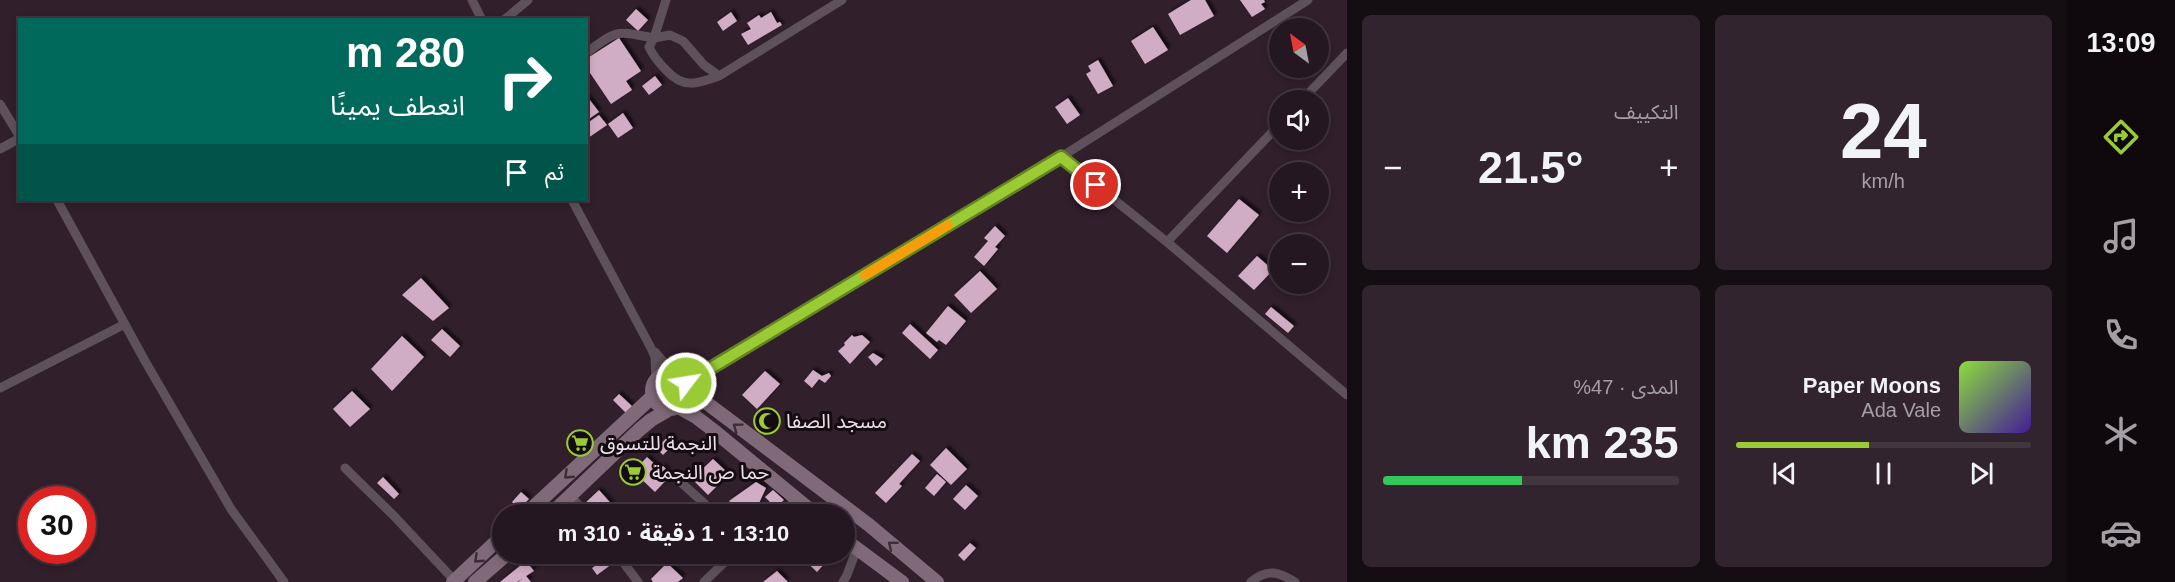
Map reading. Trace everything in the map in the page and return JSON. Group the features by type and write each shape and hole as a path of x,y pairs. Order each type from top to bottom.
{"main road":[{"path":"802,504 696,417 674,408 663,407 657,402 652,390 656,380 664,374 673,373 682,377 687,386 868,525 937,582"},
{"path":"562,504 639,429 686,399 687,386"},
{"path":"537,504 653,396"},
{"path":"454,581 492,545"},
{"path":"857,548 903,582"},
{"path":"476,582 496,564"}],"street":[{"path":"472,0 481,18"},
{"path":"506,18 528,0"},
{"path":"666,0 649,47 673,79 683,83 699,83 719,76 842,0"},
{"path":"687,386 1061,157 1308,0"},
{"path":"588,51 608,36 622,32 654,38 670,35 683,41 704,65 719,76"},
{"path":"1312,90 1347,53"},
{"path":"0,104 18,134"},
{"path":"1167,242 1269,135"},
{"path":"0,149 18,138"},
{"path":"1061,157 1167,242 1347,395"},
{"path":"58,201 231,509 284,582"},
{"path":"573,201 651,348 655,357 656,380"},
{"path":"0,388 125,324"},
{"path":"651,348 673,373"},
{"path":"345,468 394,516 454,581"},
{"path":"675,477 705,504"},
{"path":"571,496 578,504"},
{"path":"792,504 797,500"},
{"path":"843,582 857,548"},
{"path":"624,564 638,582"},
{"path":"704,582 723,564"},
{"path":"1251,582 1259,575 1270,571 1283,574 1295,582"}],"building":[{"path":"1191,0 1205,0 1214,16 1180,35 1168,14"},
{"path":"1240,0 1264,0 1265,2 1261,4 1265,9 1252,17"},
{"path":"636,9 648,20 638,31 626,20"},
{"path":"731,12 737,21 723,31 717,22"},
{"path":"771,12 777,23 780,22 782,25 748,45 741,34 751,29 747,23 759,15 761,18"},
{"path":"1153,27 1168,50 1145,64 1131,41"},
{"path":"619,38 641,71 626,81 632,90 611,104 588,70 588,58"},
{"path":"1098,60 1113,86 1098,94 1086,74 1091,71 1088,66"},
{"path":"655,76 662,85 649,95 642,86"},
{"path":"588,98 599,112 588,120"},
{"path":"1068,98 1080,115 1067,124 1055,107"},
{"path":"623,113 633,128 618,138 608,124"},
{"path":"599,115 607,125 588,138 588,123"},
{"path":"1239,199 1259,215 1227,253 1207,236"},
{"path":"995,226 1005,236 995,247 998,249 984,266 974,257 988,241 984,238"},
{"path":"1257,256 1269,266 1269,274 1254,290 1238,276"},
{"path":"980,271 997,289 971,313 954,295"},
{"path":"421,278 449,308 433,321 402,295"},
{"path":"948,306 966,321 946,345 939,340 937,342 926,333"},
{"path":"1271,307 1294,326 1288,333 1265,314"},
{"path":"910,324 938,350 930,359 902,333"},
{"path":"442,329 460,346 450,357 431,340"},
{"path":"852,335 854,337 862,335 870,342 850,364 838,351"},
{"path":"402,336 424,357 392,391 371,369"},
{"path":"873,353 883,359 876,366 868,357"},
{"path":"813,370 822,376 829,373 831,376 825,383 819,379 812,388 804,381"},
{"path":"765,371 780,384 757,409 742,395"},
{"path":"352,391 370,409 350,427 333,409"},
{"path":"619,394 633,407 626,413 613,400"},
{"path":"670,435 675,443 663,455 656,448"},
{"path":"946,448 967,469 951,485 930,465"},
{"path":"912,454 920,461 899,484 902,486 886,503 875,493"},
{"path":"647,457 660,469 663,466 667,470 663,474 668,478 655,492 638,476 635,479 630,475"},
{"path":"713,459 729,474 708,495 692,479"},
{"path":"937,474 946,482 934,496 925,488"},
{"path":"383,477 399,494 394,499 377,483"},
{"path":"756,482 766,488 759,504 732,504 729,501"},
{"path":"966,485 978,496 965,510 953,499"},
{"path":"599,490 611,504 584,504"},
{"path":"773,490 784,500 779,504 768,504 770,502 765,497"},
{"path":"521,492 529,499 524,504 512,502"},
{"path":"970,543 976,548 964,561 958,555"},
{"path":"522,564 528,564 534,571 526,576 531,582 518,582 523,578 517,582 500,582"},
{"path":"598,564 612,564 597,575 592,568"},
{"path":"666,564 683,578 678,582 653,582 651,579"},
{"path":"809,564 824,564 817,572"},
{"path":"777,571 788,582 763,582"}],"slow traffic":[{"path":"865,275 948,225"}],"place":[{"name":"مسجد الصفا","path":"767,421"},
{"name":"النجمة للتسوق","path":"580,443"},
{"name":"حما ص النجمة","path":"633,472"}],"route":[{"path":"686,383 1061,157 1096,185"}]}
